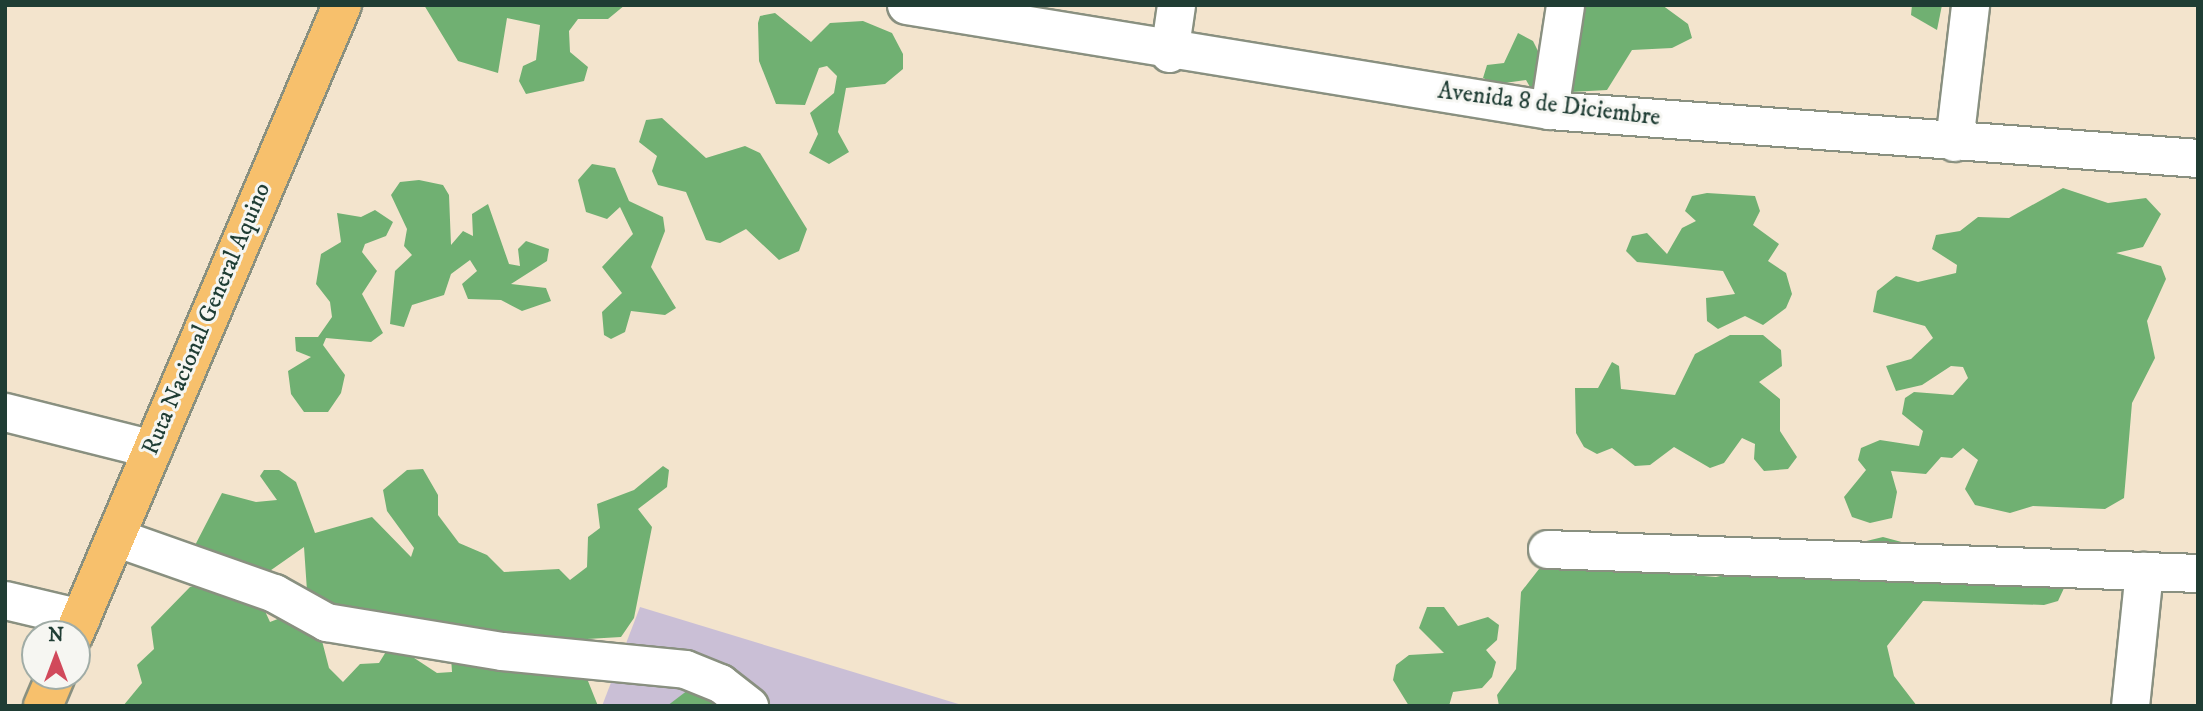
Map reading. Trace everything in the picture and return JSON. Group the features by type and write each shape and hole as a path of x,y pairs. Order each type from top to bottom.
{"highway":[{"name":"Ruta Nacional General Aquino","path":"80,620 342,5"}],"street":[{"name":"Avenida 8 de Diciembre","path":"906,5 1169,52 1549,110 2198,158"},
{"path":"1169,52 1176,5"},
{"path":"1549,110 1564,5"},
{"path":"1954,142 1970,5"},
{"path":"5,412 152,449"},
{"path":"115,537 274,593 326,622 502,651 685,669 720,683 749,706"},
{"path":"1547,549 2198,573"},
{"path":"2130,706 2144,571"},
{"path":"5,600 60,620"}],"shaded area":[{"path":"640,607 965,706 602,706"}],"green space":[{"path":"424,5 625,5 608,19 578,19 569,31 570,52 588,67 584,81 526,94 519,81 523,66 536,60 540,25 507,18 498,73 458,61"},
{"path":"1575,5 1662,5 1688,24 1692,38 1672,48 1632,50 1607,90 1534,94 1526,80 1497,84 1483,78 1487,65 1504,63 1518,33 1533,41 1544,63"},
{"path":"1912,5 1942,5 1937,30 1911,15"},
{"path":"775,13 811,42 830,23 863,21 892,33 903,54 903,69 885,84 846,88 838,132 849,152 829,164 809,153 818,134 810,113 834,93 837,76 827,66 819,68 805,105 776,104 759,61 758,23 760,16"},
{"path":"662,118 706,158 745,146 760,153 807,229 799,251 779,260 746,229 720,243 706,240 686,192 658,185 652,171 657,156 639,142 646,120"},
{"path":"592,164 615,168 629,201 663,217 665,231 651,267 676,308 665,315 631,311 625,332 611,339 604,335 602,312 622,293 602,267 633,234 620,207 607,219 586,212 578,180"},
{"path":"419,180 443,185 449,195 451,245 463,231 473,236 472,214 488,204 509,264 520,266 518,249 526,241 549,249 547,261 511,284 546,288 551,301 522,311 501,300 468,299 462,284 477,271 470,260 451,274 444,295 412,305 404,327 390,324 395,271 412,255 404,246 407,229 391,195 400,182"},
{"path":"2063,188 2108,203 2146,198 2161,214 2143,247 2116,253 2161,266 2166,279 2147,321 2155,358 2132,403 2124,498 2105,509 2033,506 2010,513 1975,505 1965,489 1978,460 1963,448 1952,458 1941,457 1926,474 1891,471 1897,492 1892,518 1870,523 1852,517 1844,497 1866,470 1858,460 1861,448 1880,440 1919,446 1923,431 1902,414 1905,398 1914,392 1953,395 1968,378 1963,367 1951,366 1922,385 1896,391 1886,366 1911,359 1933,338 1925,326 1873,312 1877,291 1896,276 1918,282 1956,273 1957,265 1932,249 1936,235 1960,231 1978,217 2009,218"},
{"path":"1707,193 1755,196 1760,211 1753,225 1779,244 1768,261 1786,273 1792,294 1786,308 1763,325 1745,316 1718,329 1707,321 1706,298 1735,294 1723,271 1637,262 1626,251 1632,236 1647,233 1667,254 1682,228 1696,221 1685,211 1692,196"},
{"path":"375,210 393,222 386,236 365,244 362,252 377,271 362,294 383,333 371,342 326,338 323,345 345,375 341,393 328,412 304,412 291,394 288,371 311,357 296,351 295,337 318,337 332,317 330,302 316,284 321,254 341,242 337,213 361,217"},
{"path":"1730,335 1763,335 1781,350 1782,366 1759,382 1780,399 1780,431 1797,457 1788,469 1764,471 1754,459 1755,444 1742,438 1724,463 1710,468 1674,447 1650,465 1635,466 1612,448 1597,454 1584,447 1576,433 1575,388 1598,388 1612,362 1619,366 1621,389 1675,395 1695,354"},
{"path":"663,466 669,470 667,487 638,509 652,527 634,618 621,637 587,639 583,645 582,666 598,706 123,706 142,683 137,665 154,649 151,627 190,587 202,585 264,609 270,622 288,615 320,633 329,668 343,682 360,664 379,663 387,650 402,650 437,673 452,672 451,657 364,624 307,591 304,547 264,575 190,555 222,493 256,502 277,500 260,476 264,470 279,470 296,482 315,533 372,517 411,557 414,548 387,511 383,490 407,470 423,469 438,495 438,515 459,543 487,555 504,572 559,569 570,580 587,567 588,537 600,528 597,504 634,490"},
{"path":"1883,537 2065,586 2058,601 2044,605 1923,601 1887,646 1894,676 1917,706 1499,706 1497,695 1516,669 1521,592 1539,569 1555,564 1716,577"},
{"path":"1427,607 1444,607 1458,626 1488,617 1499,625 1497,640 1486,650 1496,662 1492,677 1482,688 1453,692 1449,706 1409,706 1393,680 1396,665 1409,655 1444,653 1419,628"},
{"path":"688,690 732,706 667,706"}]}
